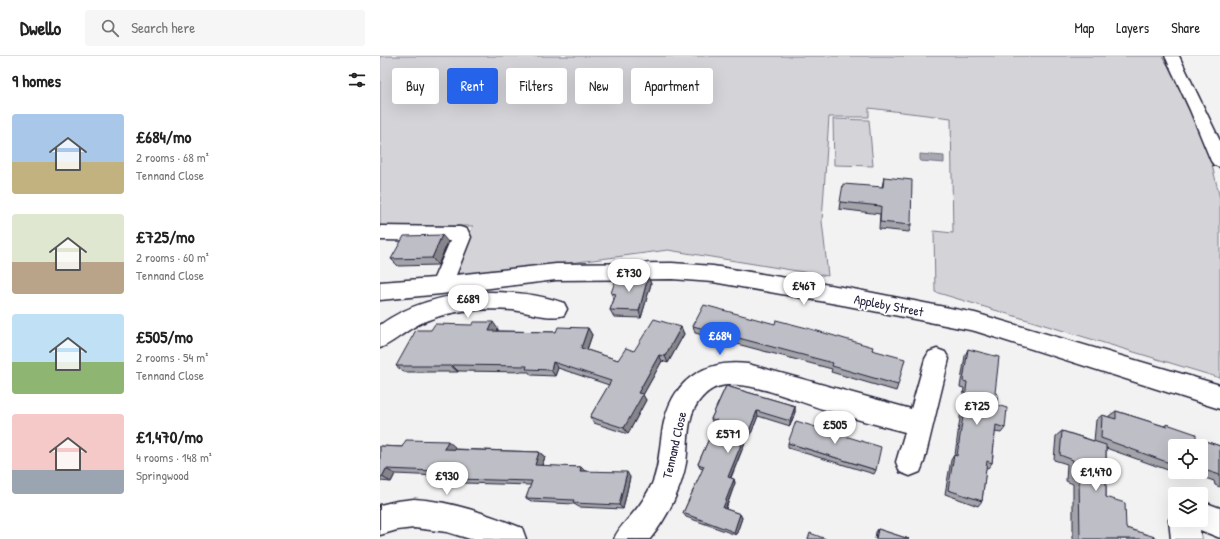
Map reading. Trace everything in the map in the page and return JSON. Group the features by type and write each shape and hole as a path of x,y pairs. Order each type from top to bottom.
{"street":[{"path":"1172,56 1220,161"},
{"path":"380,233 460,234 461,237 459,243 442,286"},
{"name":"Appleby Street","path":"380,291 442,286 556,272 588,270 672,271 750,279 975,322 1220,397"},
{"path":"380,338 402,322 422,312 459,303 503,300 537,304 556,309"},
{"path":"910,462 937,359"},
{"name":"Tennand Close","path":"629,539 643,526 660,499 672,464 676,426 682,408 691,390 707,378 728,373 754,376 822,398 920,424"},
{"path":"380,520 407,514 436,514 452,518 511,539"},
{"path":"1208,519 1220,523"},
{"path":"1185,527 1186,539"}],"shaded area":[{"path":"380,56 1162,56 1171,70 1210,156 1220,199 1220,378 935,292 934,231 953,233 951,118 869,108 869,117 829,117 822,221 828,276 668,250 450,279 473,226 380,226"},
{"path":"833,119 869,120 873,166 834,165"},
{"path":"920,154 944,156 944,163 920,161"}],"building":[{"path":"884,177 912,180 911,225 880,222 881,206 840,202 843,184 883,187"},
{"path":"442,235 432,258 391,259 404,236"},
{"path":"617,276 648,277 639,311 610,310 616,294 611,293"},
{"path":"704,305 775,324 776,320 807,328 873,347 872,350 905,359 898,385 832,366 833,363 693,326"},
{"path":"654,319 681,327 665,356 659,355 638,393 643,394 624,428 590,417 611,381 553,362 551,370 526,369 527,366 396,366 416,330 431,330 435,324 472,325 474,322 493,322 489,331 556,332 558,327 588,328 581,348 618,360 626,348 634,351"},
{"path":"968,349 999,357 995,393 998,394 997,405 1007,408 1005,428 996,425 992,463 987,461 982,501 948,490 954,455 957,456 963,416 967,382 963,381"},
{"path":"726,386 795,406 790,421 757,411 749,431 747,430 728,477 734,479 723,508 740,514 734,532 683,513 704,466 698,464 717,420 711,419"},
{"path":"1116,411 1167,427 1167,424 1196,434 1196,438 1199,439 1168,439 1168,462 1101,438 1102,415 1116,419"},
{"path":"796,421 881,447 876,470 788,443"},
{"path":"1062,431 1106,445 1106,497 1125,503 1126,528 1155,537 1155,539 1080,539 1079,479 1072,477 1073,460 1060,455"},
{"path":"406,440 448,441 444,449 539,452 535,465 581,467 580,471 627,472 619,505 573,503 574,500 526,498 532,481 456,479 458,475 435,474 436,471 386,469 382,477 380,477 380,446 402,447"},
{"path":"1208,442 1220,446 1220,475 1208,471"},
{"path":"878,529 909,539 876,539"},
{"path":"810,533 826,539 808,539"}]}
